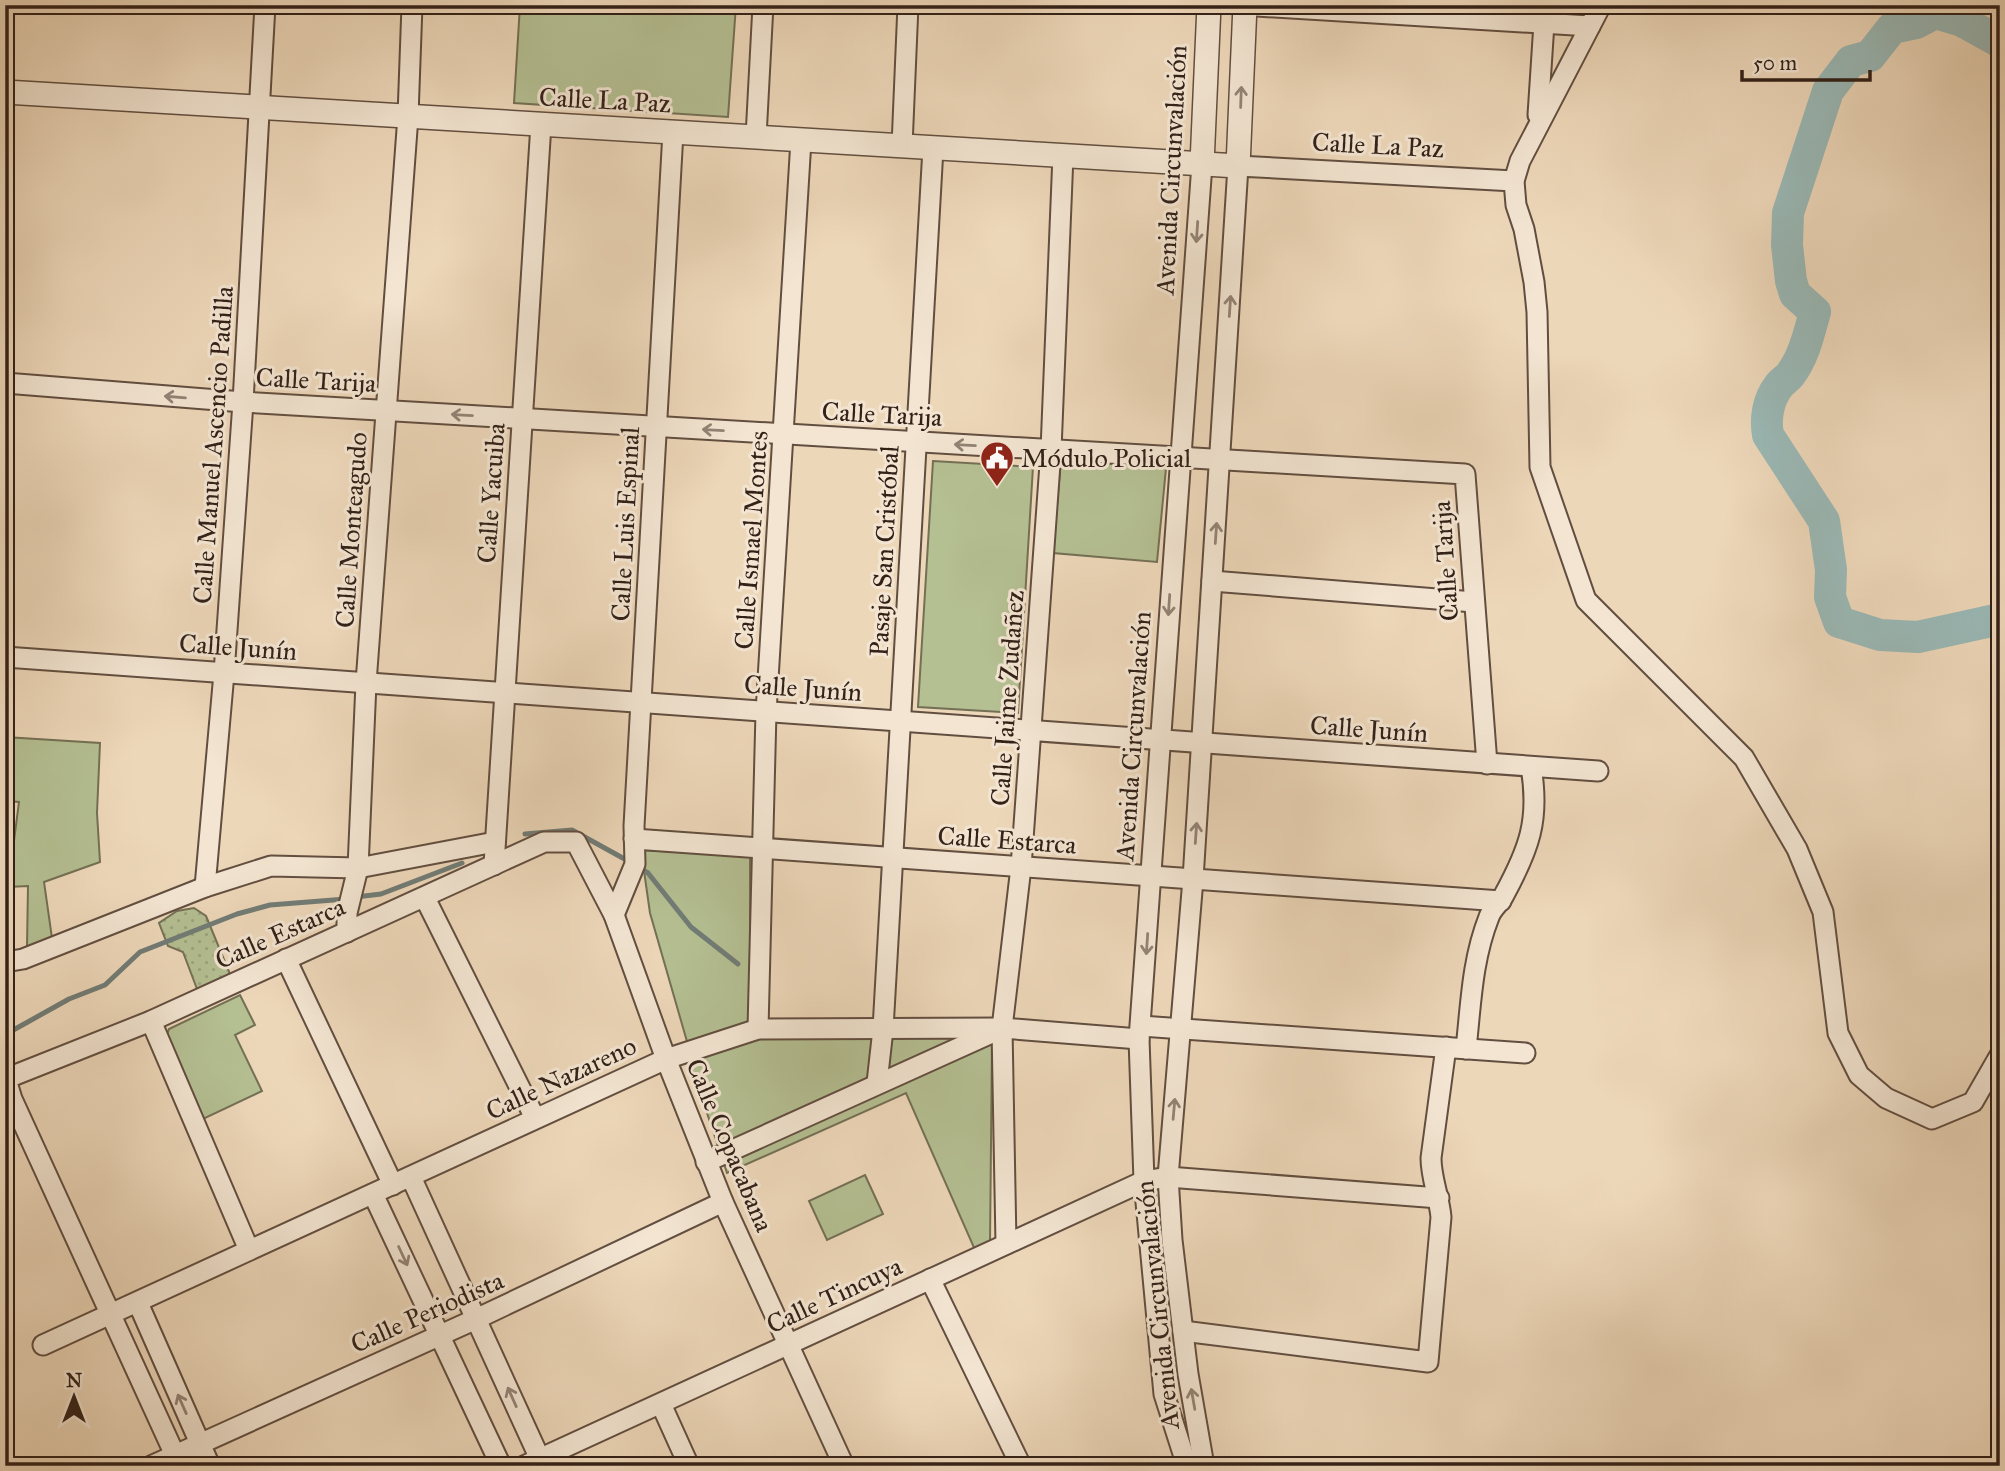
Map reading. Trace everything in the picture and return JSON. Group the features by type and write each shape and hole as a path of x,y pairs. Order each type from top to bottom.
{"street":[{"name":"Calle Manuel Ascencio Padilla","path":"205,887 224,673 243,402 265,5"},
{"name":"Calle Monteagudo","path":"347,932 347,913 358,868 366,683 408,116 412,5"},
{"path":"756,137 763,5"},
{"path":"902,146 908,5"},
{"name":"Avenida Circunvalación","path":"1182,1464 1164,1394 1144,1181 1140,1032 1202,163 1209,5"},
{"path":"1244,5 1590,26"},
{"name":"Avenida Circunvalación","path":"1205,1466 1183,1331 1172,1240 1168,1177 1202,744 1238,166 1244,5"},
{"path":"1601,5 1520,161 1514,181 1516,205 1524,229 1534,282 1537,312 1540,467 1586,600 1744,758 1797,849 1823,912 1838,1033 1859,1075 1886,1098 1932,1119 1973,1102 2000,1055"},
{"path":"1537,130 1544,23"},
{"name":"Calle La Paz","path":"5,92 1514,181"},
{"name":"Calle Yacuiba","path":"494,865 541,124"},
{"name":"Calle Luis Espinal","path":"614,915 635,864 641,703 673,132"},
{"name":"Calle Ismael Montes","path":"758,1029 766,712 801,140"},
{"name":"Pasaje San Cristóbal","path":"877,1083 883,1029 933,148"},
{"name":"Calle Jaime Zudañez","path":"1006,1244 1002,1028 1021,867 1051,450 1063,155"},
{"name":"Calle Tarija","path":"5,383 385,411 1465,474 1487,764"},
{"path":"1212,581 1475,602"},
{"name":"Calle Junín","path":"5,657 1598,771"},
{"path":"1466,1049 1475,957 1490,912 1501,901 1522,860 1532,831 1535,788 1531,767"},
{"name":"Calle Estarca","path":"634,839 1501,901"},
{"path":"5,962 23,959 205,887 271,866 358,868 495,842"},
{"name":"Calle Estarca","path":"6,1078 151,1021 544,842 576,842"},
{"name":"Calle Copacabana","path":"576,842 614,915 666,1059 723,1202 844,1466"},
{"path":"425,898 535,1118"},
{"path":"286,959 477,1319 532,1462"},
{"path":"151,1021 249,1250"},
{"path":"706,1162 1002,1028"},
{"name":"Calle Nazareno","path":"43,1345 666,1059 758,1029 1002,1028 1140,1032 1181,1028 1525,1053"},
{"path":"1183,1331 1428,1362 1441,1217 1439,1198 1431,1175 1431,1157 1446,1047"},
{"path":"6,1078 12,1099 177,1460"},
{"name":"Calle Tincuya","path":"532,1462 1144,1181 1168,1177 1439,1198"},
{"path":"373,1194 500,1466"},
{"name":"Calle Periodista","path":"151,1466 177,1460 199,1442 441,1336 723,1202"},
{"path":"930,1279 1021,1466"},
{"path":"138,1303 210,1466"},
{"path":"661,1404 689,1466"}],"green space":[{"path":"520,5 736,5 728,117 514,103"},
{"path":"1061,459 1166,468 1157,562 1053,553"},
{"path":"933,461 1033,467 1018,713 918,707"},
{"path":"5,737 100,743 97,813 100,862 44,882 52,938 27,947 28,886 8,887 19,802 8,801 10,756 5,755"},
{"path":"641,850 750,856 750,1022 688,1045 650,913"},
{"path":"194,908 206,916 230,974 197,989 183,952 168,946 159,923 177,911"},
{"path":"240,995 255,1025 235,1035 262,1091 203,1119 165,1040 169,1029"},
{"path":"966,1035 992,1044 990,1243 975,1250 906,1093 727,1173 689,1059 755,1039"},
{"path":"865,1175 883,1214 827,1240 809,1201"}],"waterway":[{"path":"2000,42 1962,21 1935,13 1916,23 1892,28 1870,56 1851,61 1828,91 1788,213 1787,245 1791,281 1795,294 1815,312 1799,361 1772,398 1767,423 1768,435 1824,521 1831,570 1830,597 1839,622 1880,635 1918,637 2000,619"},
{"path":"525,834 572,830 630,862"},
{"path":"356,897 381,894 462,863"},
{"path":"638,867 648,873 691,927 738,964"},
{"path":"8,1033 69,999 105,985 140,952 237,914 270,905 346,899"}],"place":[{"name":"Módulo Policial","path":"997,488"}]}
